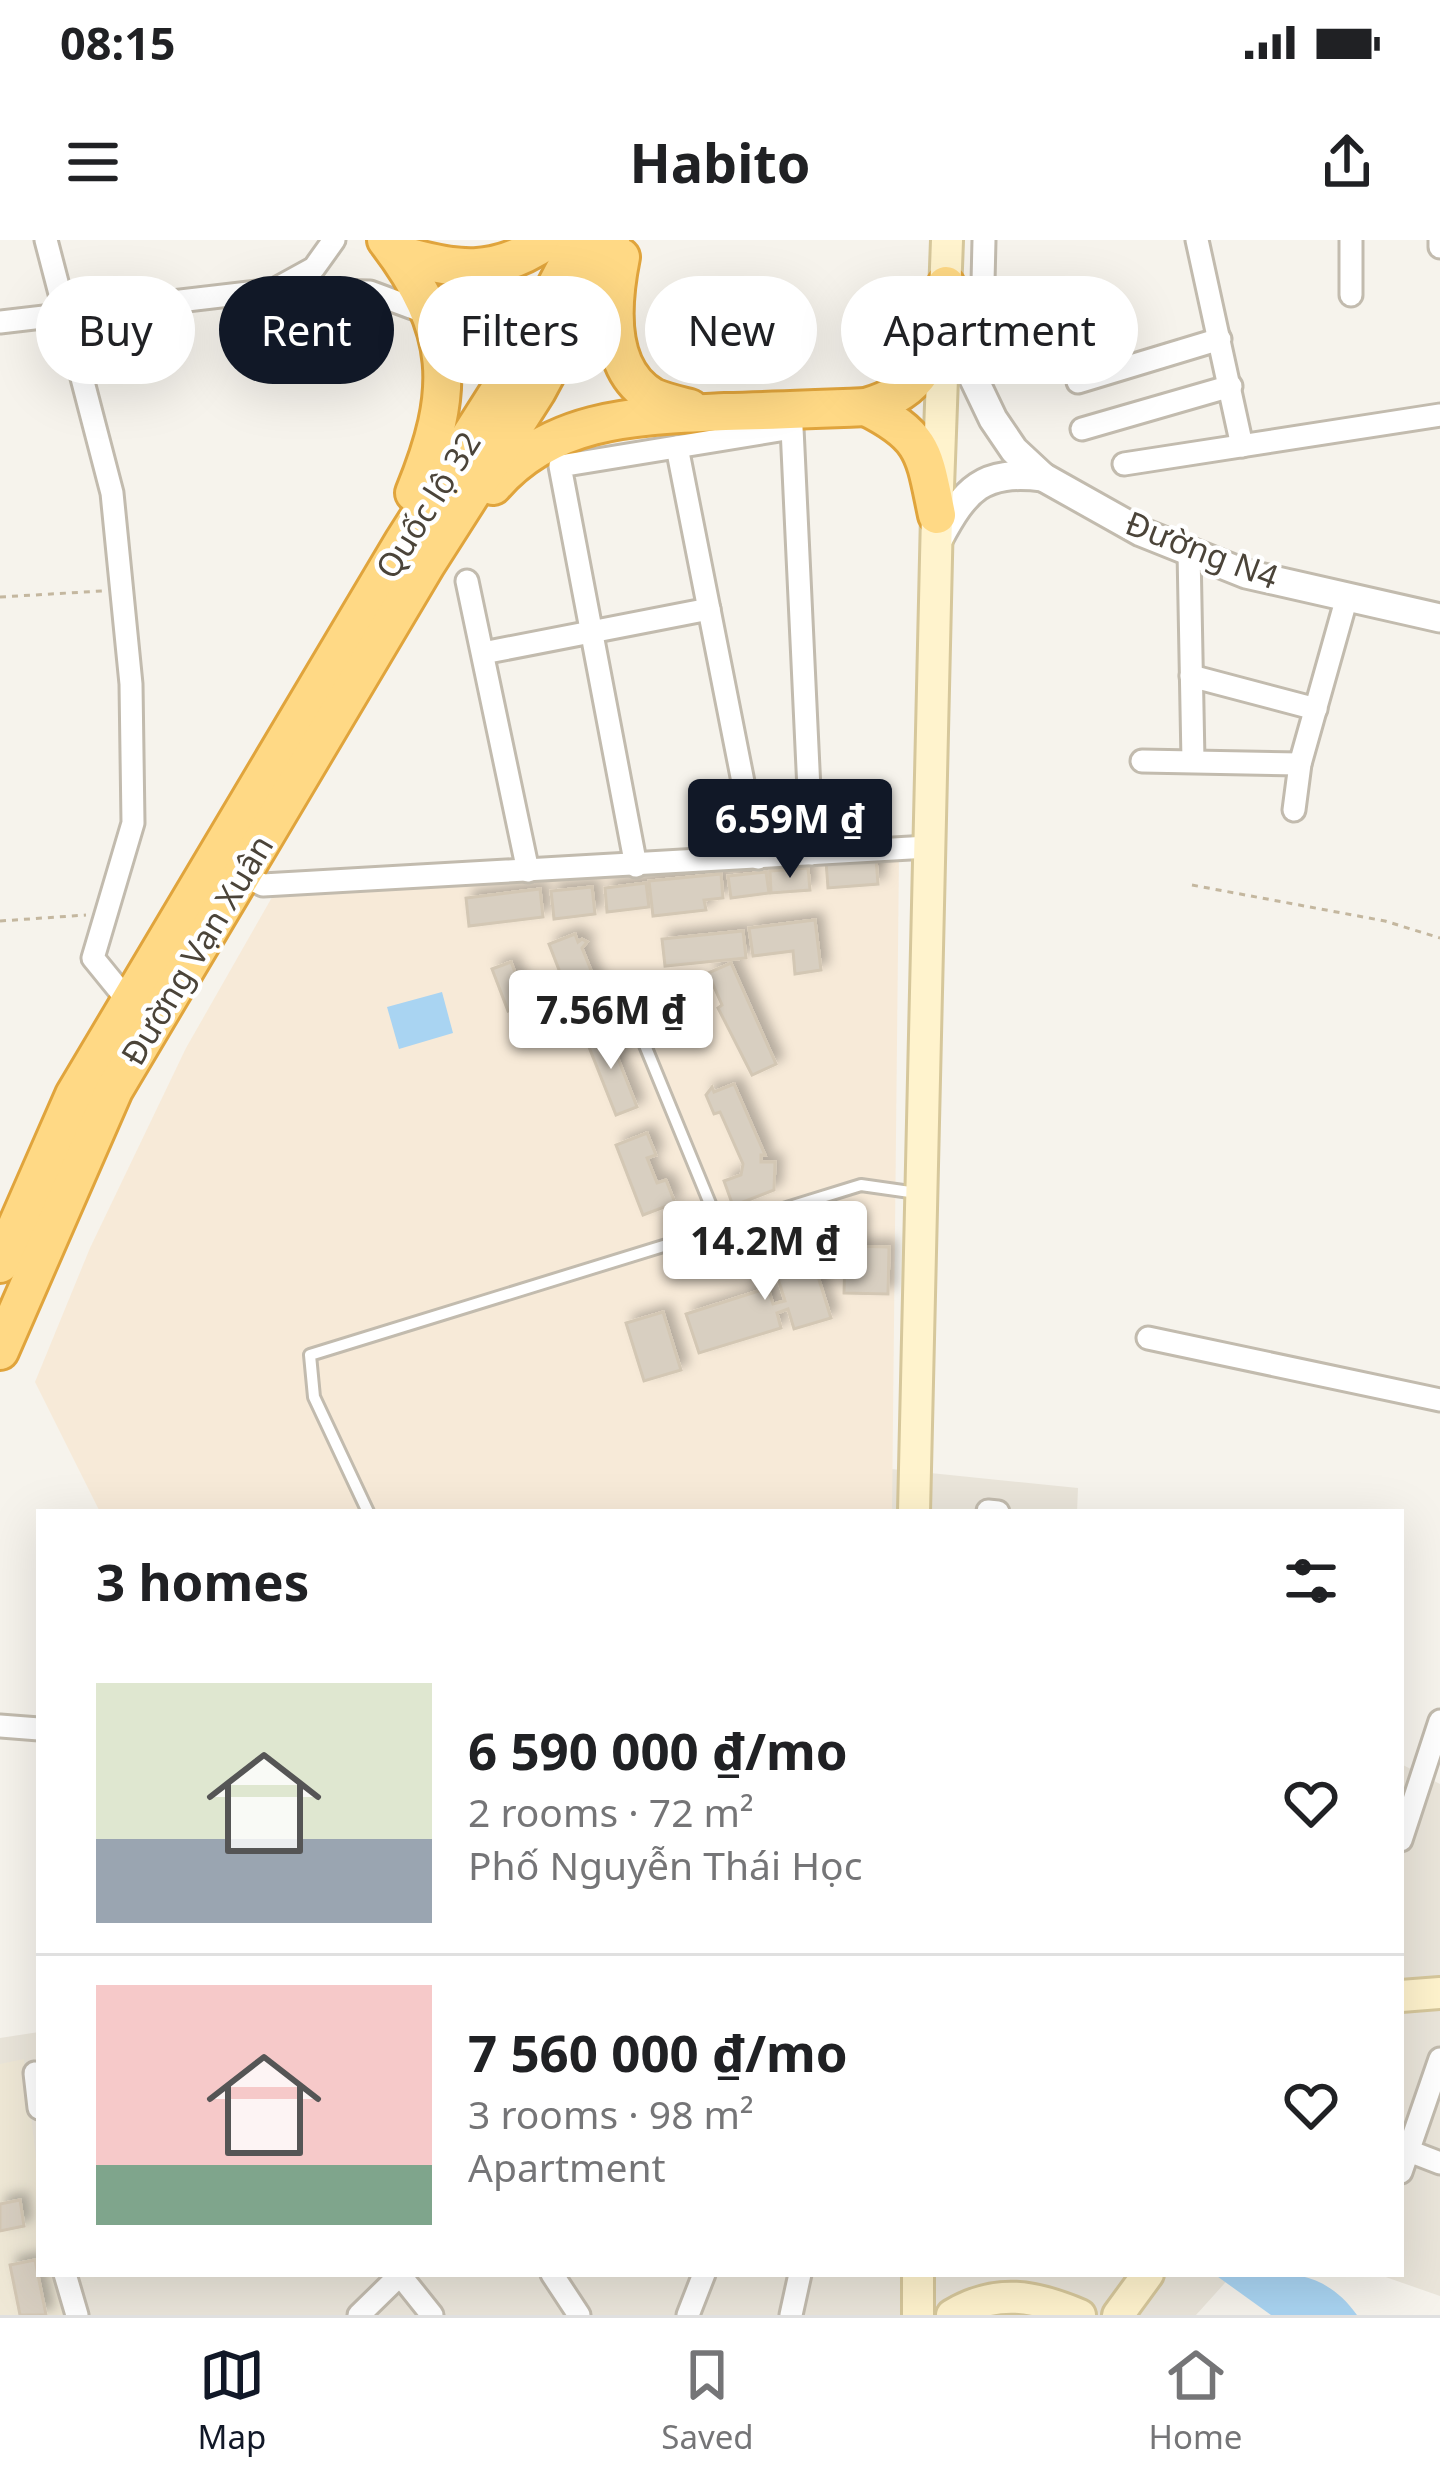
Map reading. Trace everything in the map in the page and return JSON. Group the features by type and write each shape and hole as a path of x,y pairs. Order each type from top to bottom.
{"highway":[{"path":"391,246 425,262 487,269 521,258 548,240"},
{"name":"Quốc lộ 32","path":"343,643 508,375 580,240"},
{"name":"Quốc lộ 32","path":"426,565 537,391 599,276 611,240"},
{"path":"625,240 612,319 625,365 651,396 704,413"},
{"path":"391,246 418,291"},
{"path":"343,643 434,444 441,384"},
{"path":"426,565 512,464 555,436 642,414 866,407 895,399 912,384"},
{"path":"866,407 899,423 915,440 924,456 936,530"},
{"name":"Đường Vạn Xuân","path":"0,1351 114,1090 426,565"},
{"name":"Đường Vạn Xuân","path":"0,1264 74,1095 343,643"}],"main road":[{"path":"946,276 947,240"},
{"path":"914,1509 942,384"},
{"path":"1404,1996 1440,1993"},
{"path":"912,2313 918,2277"},
{"path":"1118,2315 1146,2277"},
{"path":"952,2315 974,2302 1037,2297 1080,2315"}],"street":[{"path":"46,240 55,276"},
{"path":"299,276 314,268 334,240"},
{"path":"983,276 984,240"},
{"path":"1197,240 1242,446"},
{"path":"1351,240 1352,295"},
{"path":"0,322 36,318"},
{"path":"1138,363 1220,338"},
{"path":"83,384 112,493 131,685 133,823 93,958 128,1001"},
{"path":"977,384 1014,450 1043,477"},
{"path":"1082,429 1231,386"},
{"path":"1124,464 1440,415"},
{"path":"636,866 560,466 792,428 812,854"},
{"path":"677,447 758,858"},
{"path":"936,530 976,485 1010,473 1043,477"},
{"name":"Đường N4","path":"1043,477 1141,532 1246,574 1440,617"},
{"path":"1189,551 1192,760"},
{"path":"467,581 529,871"},
{"path":"1294,810 1300,764 1347,597"},
{"path":"482,653 710,609"},
{"path":"1191,676 1316,709"},
{"path":"1142,761 1300,764"},
{"path":"242,875 263,885 928,847"},
{"path":"1148,1338 1440,1400"},
{"path":"1404,1831 1440,1721"},
{"path":"0,1726 36,1729"},
{"path":"1440,2059 1405,2161 1440,2163"},
{"path":"35,2073 36,2082"},
{"path":"66,2277 77,2315"},
{"path":"359,2315 398,2277"},
{"path":"403,2277 432,2315"},
{"path":"554,2277 579,2315"},
{"path":"688,2315 703,2277"},
{"path":"791,2315 799,2277"}],"lane":[{"path":"626,999 720,1228"},
{"path":"367,1509 314,1397 310,1354 861,1185 920,1194"}],"path":[{"path":"0,597 122,589"},
{"path":"1192,885 1385,921 1440,938"},
{"path":"0,921 106,914"}],"shaded area":[{"path":"899,855 892,1509 98,1509 35,1382 90,1248 186,1048 275,892"},
{"path":"872,1467 1078,1488 1077,1509 860,1509"},
{"path":"1404,1766 1440,1784 1440,2296 1386,2277 1404,2277"},
{"path":"36,2032 36,2277 1230,2277 1196,2315 0,2315 0,2038"},
{"path":"24,2059 36,2157 36,2277 57,2277 71,2315 0,2315 0,2064"}],"water":[{"path":"442,992 453,1033 399,1049 387,1007"},
{"path":"1218,2277 1310,2279 1327,2286 1357,2315 1271,2315"}],"building":[{"path":"876,858 878,884 828,888 826,862"},
{"path":"808,868 810,890 771,893 770,871"},
{"path":"766,872 769,893 731,898 728,876"},
{"path":"721,874 723,898 704,900 706,910 653,916 649,881"},
{"path":"646,883 649,907 607,912 605,888"},
{"path":"592,887 595,914 554,919 551,891"},
{"path":"540,889 543,917 469,926 466,898"},
{"path":"815,920 821,970 795,974 793,951 753,956 749,928"},
{"path":"743,931 746,958 665,966 662,939"},
{"path":"575,934 578,942 587,942 582,948 601,995 573,1006 549,944"},
{"path":"511,962 527,1003 508,1011 492,969"},
{"path":"731,963 776,1064 752,1075 718,1008 722,1005 708,973"},
{"path":"606,1028 637,1107 616,1115 585,1037"},
{"path":"734,1084 765,1155 761,1162 775,1162 774,1190 733,1206 724,1181 741,1175 743,1164 720,1112 714,1114 706,1095 712,1087 714,1092"},
{"path":"647,1133 656,1155 647,1158 657,1183 666,1180 675,1203 643,1215 616,1145"},
{"path":"806,1238 831,1318 794,1329 788,1309 777,1313 781,1328 699,1353 686,1314 768,1288 773,1304 785,1301 769,1250"},
{"path":"845,1246 889,1247 888,1294 844,1293"},
{"path":"663,1312 681,1370 644,1381 626,1323"},
{"path":"20,2200 24,2226 0,2231 0,2204"},
{"path":"35,2260 46,2315 20,2315 10,2265"}]}
